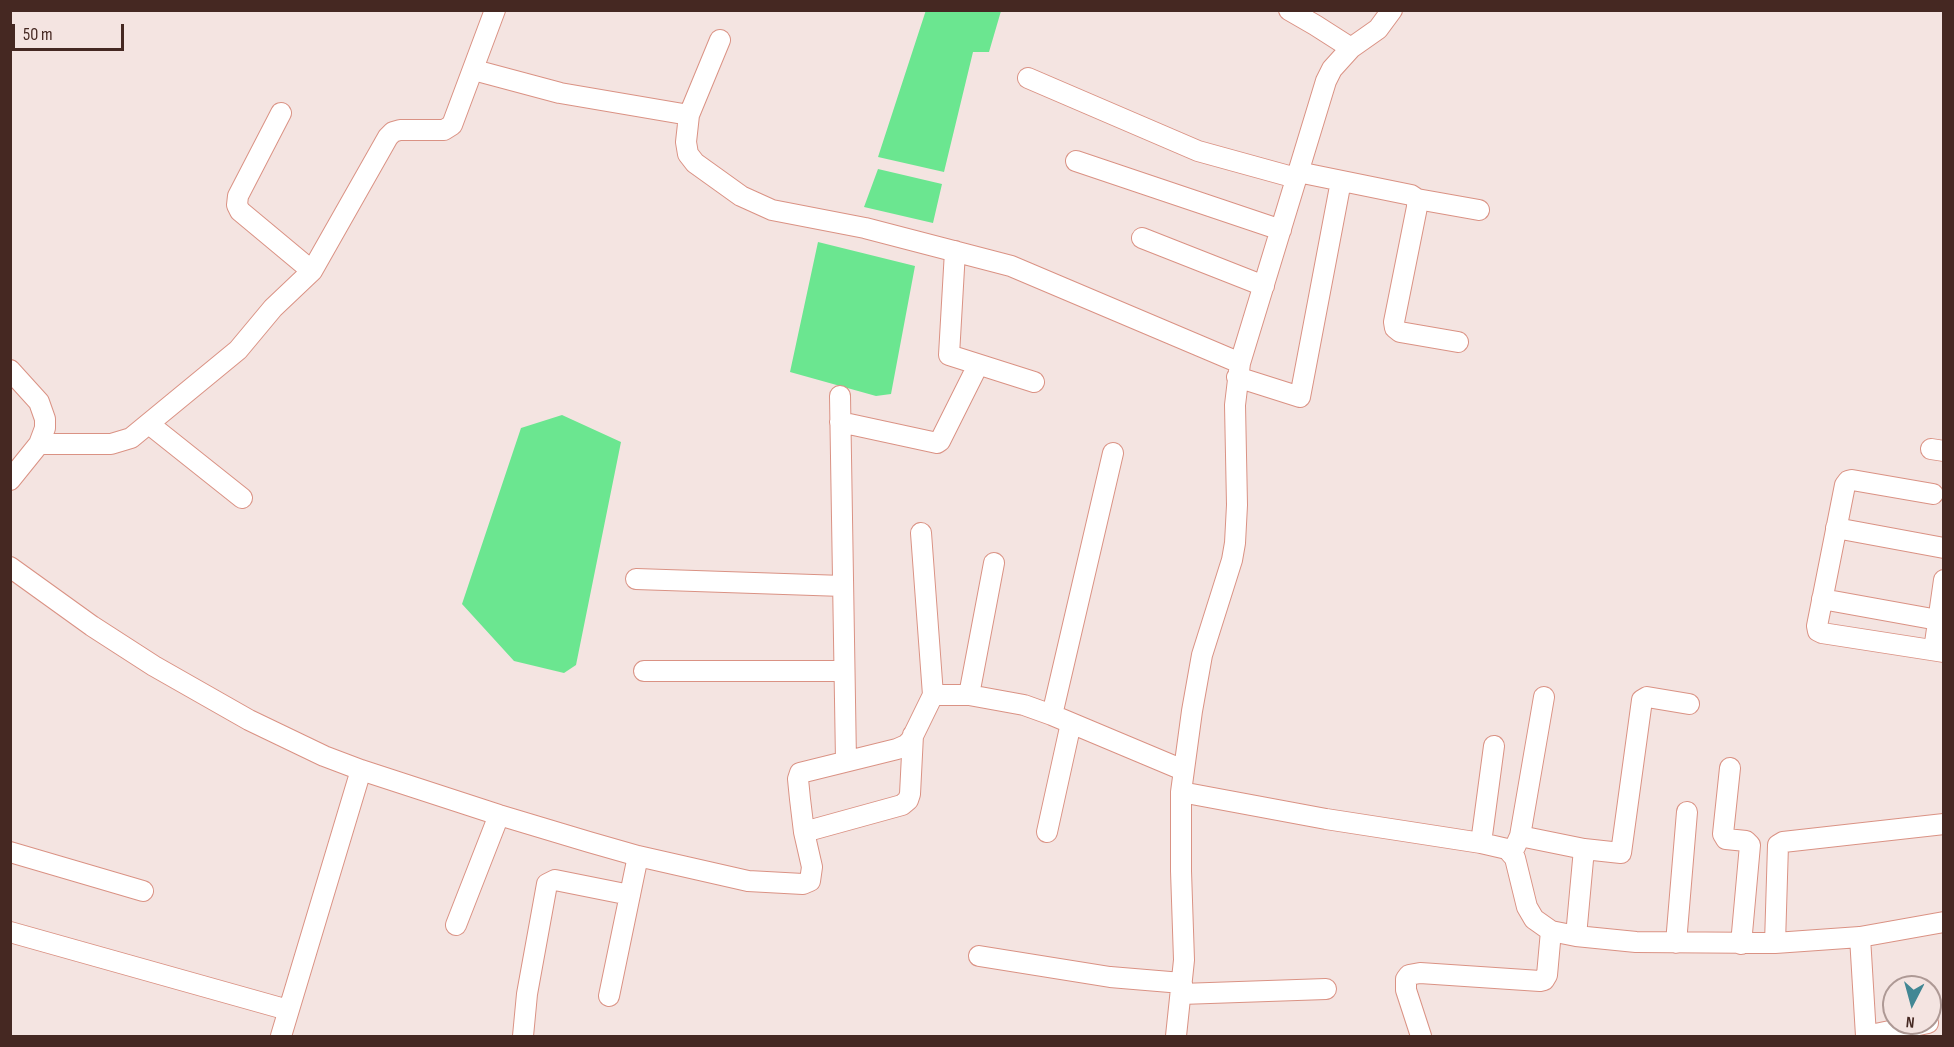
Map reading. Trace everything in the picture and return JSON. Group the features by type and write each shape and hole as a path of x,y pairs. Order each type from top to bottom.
{"street":[{"path":"39,444 111,444 131,438 238,350 273,308 312,271 393,132 449,129 474,70 495,10"},
{"path":"1289,10 1351,48"},
{"path":"1176,1036 1182,988 1184,932 1180,872 1181,792 1202,655 1232,560 1235,543 1237,505 1235,417 1239,370 1326,81 1332,69 1351,48 1378,29 1392,10"},
{"path":"720,40 689,115 686,142 688,154 695,163 741,196 772,210 865,228 1026,271 1300,397 1341,181"},
{"path":"474,70 560,93 689,115"},
{"path":"1028,78 1189,148 1297,175 1341,181 1412,195 1417,199 1479,210"},
{"path":"281,113 238,196 237,205 240,211 312,271"},
{"path":"1076,161 1281,230"},
{"path":"1417,199 1418,207 1394,322 1395,328 1400,332 1458,342"},
{"path":"1142,238 1264,286"},
{"path":"955,251 949,355 1034,382"},
{"path":"840,422 937,443 978,365"},
{"path":"10,370 43,409 45,428 39,444 10,480"},
{"path":"840,396 846,761"},
{"path":"149,424 242,498"},
{"path":"1052,715 1113,453"},
{"path":"1933,494 1848,481 1836,528 1817,626 1818,631 1939,651 1938,620 1944,580"},
{"path":"1836,528 1944,548"},
{"path":"10,567 92,626 154,666 292,743 361,770 499,815 638,856 748,881 803,884 810,881 812,874 798,783 800,773 906,745 933,695 921,533"},
{"path":"969,695 994,563"},
{"path":"636,579 843,586"},
{"path":"1822,599 1938,620"},
{"path":"644,671 844,671"},
{"path":"933,695 969,695 1024,705 1184,770"},
{"path":"1544,697 1516,844 1517,863 1527,907 1537,923 1551,931 1636,942 1741,944 1860,937 1944,922"},
{"path":"1181,792 1326,819 1502,847 1516,844 1618,854 1623,850 1642,700 1647,697 1689,704"},
{"path":"1047,832 1071,723"},
{"path":"804,832 902,805 908,800 913,735"},
{"path":"1481,843 1494,746"},
{"path":"1730,768 1723,834 1726,838 1746,841 1750,845 1741,944"},
{"path":"281,1036 361,770"},
{"path":"1676,943 1687,812"},
{"path":"456,925 499,815"},
{"path":"1775,943 1778,845 1783,842 1944,824"},
{"path":"1576,936 1584,849"},
{"path":"10,852 143,891"},
{"path":"609,996 638,856"},
{"path":"523,1036 527,994 547,884 555,879 630,895"},
{"path":"1421,1036 1406,990 1406,979 1409,975 1420,973 1544,980 1547,975 1551,931"},
{"path":"10,932 288,1010"},
{"path":"1860,937 1866,1036 1882,1033"},
{"path":"980,956 1182,988 1326,989"}],"shaded area":[{"path":"926,10 1001,11 989,52 973,52 944,172 878,157"},
{"path":"878,169 942,184 933,223 864,207"},
{"path":"818,242 915,266 891,394 876,396 790,372"},
{"path":"562,415 621,442 576,665 564,673 514,661 462,604 521,428"}]}
